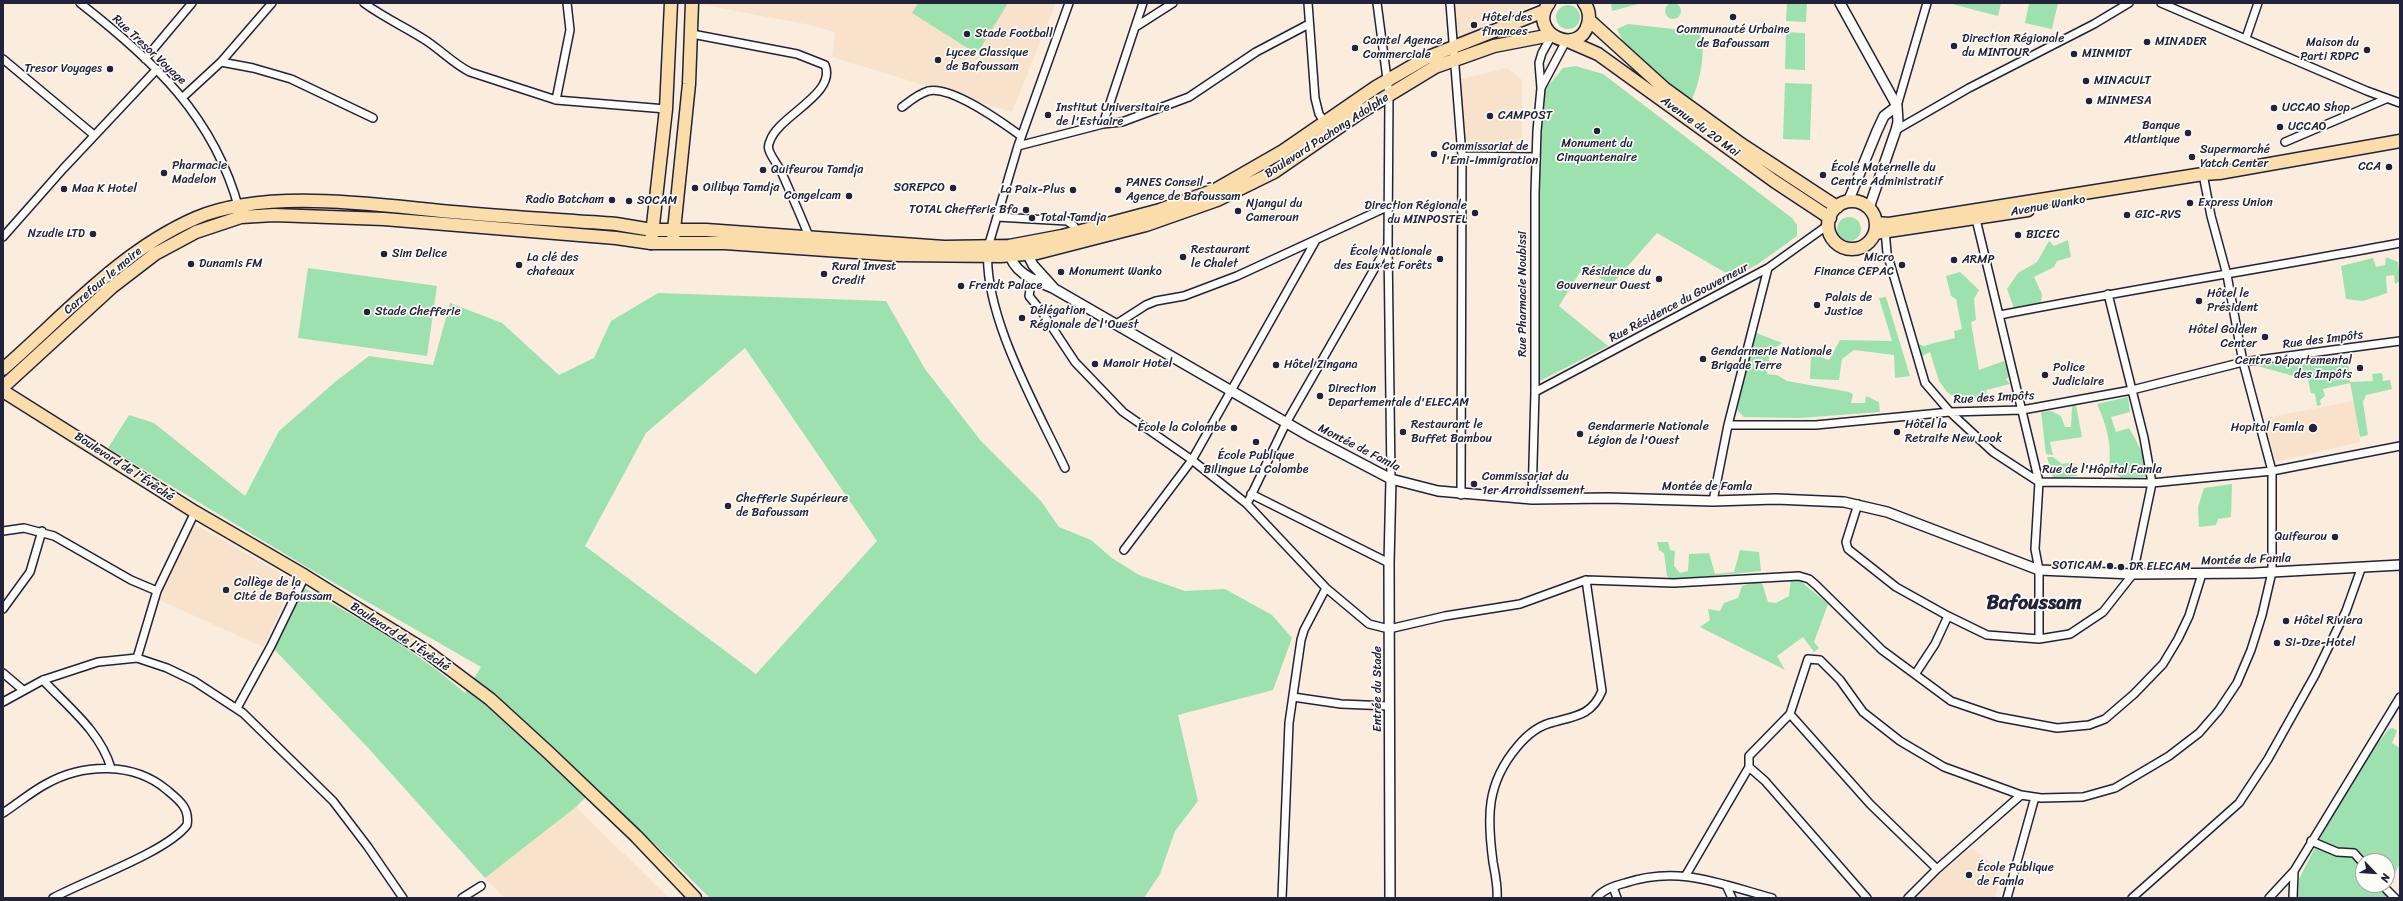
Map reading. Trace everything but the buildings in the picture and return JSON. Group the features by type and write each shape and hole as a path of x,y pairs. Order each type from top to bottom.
{"main road":[{"path":"651,243 666,109 671,3"},
{"path":"672,243 675,231 689,84 692,3"},
{"path":"1567,41 1580,36 1589,20 1587,4"},
{"path":"1547,7 1545,26 1551,35"},
{"name":"Boulevard Pachong Adolphe","path":"1079,237 1210,192 1235,180 1284,151 1388,80 1454,45 1547,7"},
{"name":"Avenue du 20 Mai","path":"1589,20 1664,88 1741,144 1843,204"},
{"name":"Boulevard Pachong Adolphe","path":"987,252 1025,249 1079,237 1146,225 1217,200 1274,172 1389,94 1435,67 1455,58 1494,46 1551,35"},
{"name":"Avenue du 20 Mai","path":"1551,35 1598,54 1829,221"},
{"name":"Avenue Wanko","path":"1879,229 1975,215 2400,141"},
{"name":"Carrefour le maire","path":"3,369 126,260 150,243 195,219 238,205 303,202 372,205 616,224 652,230 706,230 944,246 987,252"},
{"path":"1859,202 1869,208 1879,229 1866,245 1852,250 1844,248 1832,239 1829,221 1843,204 1859,202"},
{"name":"Carrefour le maire","path":"3,387 112,287 174,243 196,232 241,217 274,215 384,219 616,238 651,243 725,243 899,255 987,252"},
{"name":"Boulevard de l'Évêché","path":"3,392 195,512 305,576 426,652 490,700 636,836 695,898"}],"street":[{"name":"Rue Tresor Voyage","path":"80,3 157,69 183,97 212,140 238,205 241,217"},
{"path":"144,59 192,3"},
{"path":"183,97 221,62 272,3"},
{"path":"364,3 390,21 424,39 465,69 556,100 666,109"},
{"path":"556,100 570,30 567,3"},
{"path":"1065,468 1010,350 992,294 987,252 1021,136 1069,3"},
{"path":"1103,124 1113,90 1137,26 1143,3"},
{"path":"1137,26 1173,3"},
{"path":"1308,3 1315,98 1319,114 1332,133"},
{"path":"1376,3 1380,42 1388,80 1389,94 1388,245 1391,479"},
{"path":"1450,3 1462,156 1461,495"},
{"path":"1840,3 1897,106"},
{"path":"1869,208 1896,130 1898,122 1897,106 1927,3"},
{"path":"1896,130 1969,88 2094,24 2129,3"},
{"path":"2161,3 2246,38 2276,53 2386,99 2400,103"},
{"path":"2246,38 2258,3"},
{"path":"1018,146 1103,124 1122,122 1189,96 1256,52 1310,24"},
{"path":"692,34 796,54 825,65 826,76 823,85 810,100 782,124 769,143 769,151 778,166 810,238 813,250"},
{"name":"Rue Pharmacie Noubissi","path":"1532,499 1535,392 1536,157 1541,88 1539,63 1551,35"},
{"name":"Rue Pharmacie Noubissi","path":"1541,88 1567,41"},
{"path":"3,59 94,135"},
{"path":"221,62 253,68 291,79 373,118"},
{"path":"3,237 94,135 157,69"},
{"path":"902,107 916,96 930,90 978,106 1021,136"},
{"path":"2285,142 2386,99"},
{"path":"1843,204 1884,116 1897,106"},
{"path":"1462,156 1536,157"},
{"path":"1686,875 1749,767 1749,756 1790,714 1808,659 1820,660 1840,680 1863,712 1900,741 1944,767 2021,795 2035,797 2083,797 2114,788 2169,756 2199,732 2219,710 2237,683 2256,636 2272,572 2272,472 2243,362 2227,275 2211,216 2204,176"},
{"path":"1115,325 1146,305 1156,301 1184,296 1237,276 1389,206"},
{"path":"1975,215 2039,482 2035,549 2039,570 2039,639"},
{"path":"997,217 1067,221 1074,226 1079,237"},
{"name":"Rue Résidence du Gouverneur","path":"1535,392 1768,268 1829,221"},
{"name":"Rue de l'Hôpital Famla","path":"1879,229 1925,383 1950,412 1993,452 2039,482 2152,483 2272,472 2400,446"},
{"path":"1124,550 1192,460 1316,240"},
{"path":"2000,315 2108,294 2227,275 2400,243"},
{"path":"1247,504 1286,423 1388,245"},
{"path":"1025,249 1038,278 1028,292 1029,296 1042,312 1075,362 1134,422 1192,460 1247,504 1326,588 1369,624 1390,629 1445,616 1520,604 1586,580 1674,583 1784,575 1799,576 1809,579 1882,650 1916,673 1951,701 1991,714 2057,728 2089,725 2105,719 2134,694 2163,664 2189,616 2202,574"},
{"name":"Montée de Famla","path":"1009,251 1020,270 1038,278 1115,325 1286,423 1391,479 1461,495 1532,499 1609,498 1714,501 1782,499 1858,504 1887,512 2039,570 2133,574 2202,574 2361,568 2400,565"},
{"path":"1714,501 1728,425 1768,268"},
{"path":"1858,504 1846,542 1848,549 1896,587 1948,616 1988,635 2039,639 2070,634 2103,612 2133,574 2152,483 2149,462 2108,294"},
{"name":"Rue des Impôts","path":"1728,425 1849,423 1950,412 2022,410 2132,390 2243,362 2400,341"},
{"name":"Entrée du Stade","path":"1390,898 1390,629 1388,563 1391,479"},
{"path":"1251,494 1388,563"},
{"path":"137,658 157,591 195,512"},
{"path":"3,531 24,528 42,531 54,536 130,580 157,591"},
{"path":"3,609 30,572 42,531"},
{"path":"2132,898 2239,803 2268,759 2315,675 2346,611 2361,568"},
{"path":"237,708 271,646 305,576"},
{"path":"1497,898 1489,819 1498,776 1503,764 1523,740 1536,730 1552,722 1579,717 1599,698 1602,691 1586,580"},
{"path":"1282,898 1289,723 1302,634 1326,588"},
{"path":"1916,673 1935,644 1948,616"},
{"path":"3,702 43,680 98,662 137,658 167,668 194,681 237,708 339,808 403,898"},
{"path":"3,674 23,690"},
{"path":"43,680 91,730 106,752 111,768"},
{"path":"1293,697 1342,704 1389,706"},
{"path":"2269,898 2294,871 2400,697"},
{"path":"1790,714 1870,804 1937,868"},
{"path":"1749,767 1765,781 1867,898"},
{"path":"3,813 53,781 86,771 111,768 132,770 162,786 182,803 187,810 186,825 175,837 153,851 53,898"},
{"path":"1908,898 1937,868 2021,795"},
{"path":"2007,898 2035,797"},
{"path":"2311,841 2337,852 2355,854"},
{"path":"2293,898 2294,871"},
{"path":"1596,898 1603,891 1613,887 1652,876 1686,875 1772,898"},
{"path":"1726,885 1732,898"},
{"path":"462,898 481,886"},
{"path":"1613,887 1616,898"}],"shaded area":[{"name":"Lycee Classique de Bafoussam","path":"704,3 1056,3 1012,112 832,57 835,32 810,25 704,5"},
{"name":"Hôtel des finances","path":"1454,3 1532,3 1529,7 1457,42"},
{"name":"CAMPOST","path":"1507,68 1522,80 1522,152 1459,152 1457,80"},
{"name":"Hopital Famla","path":"2354,401 2360,442 2275,462 2265,418"},
{"name":"Collège de la Cité de Bafoussam","path":"194,524 295,581 263,647 157,599"},
{"path":"576,807 669,898 504,898 485,878"},
{"name":"École Publique de Famla","path":"1972,848 2002,871 1995,898 1915,898 1931,880"}],"green space":[{"name":"Stade Football","path":"918,3 1008,3 977,54 912,13"},
{"path":"1611,3 1642,3 1612,11"},
{"path":"1673,3 1679,5 1681,11 1679,17 1673,19 1667,17 1665,11 1667,5"},
{"path":"1787,3 1807,3 1806,22 1786,21"},
{"path":"1948,3 2001,3 1998,16"},
{"path":"2029,3 2058,3 2052,29 2025,23"},
{"path":"1568,5 1577,8 1580,17 1577,26 1568,29 1559,26 1556,17 1559,8"},
{"path":"1628,24 1692,31 1700,34 1703,50 1701,68 1697,86 1691,102 1649,70 1630,50 1622,40 1617,29"},
{"path":"1786,32 1805,33 1805,70 1785,69"},
{"path":"1576,66 1603,74 1792,218 1797,225 1797,236 1758,264 1733,277 1657,233 1612,284 1582,269 1559,306 1608,346 1538,382 1540,179 1544,91 1563,68"},
{"path":"1785,83 1812,84 1810,140 1783,139"},
{"path":"1849,217 1858,220 1861,229 1858,238 1849,241 1840,238 1837,229 1840,220"},
{"path":"2068,240 2071,257 2057,261 2054,267 2034,277 2042,294 2041,303 2015,311 2007,289 2018,273 2037,262 2049,241 2054,246"},
{"path":"2386,257 2398,262 2400,281 2395,284 2394,275 2386,276 2387,293 2363,301 2346,299 2341,266 2373,258 2376,267 2385,265"},
{"name":"Stade Chefferie","path":"308,268 437,286 427,356 298,338"},
{"path":"1960,272 1979,290 1974,299 1976,320 1971,322 1979,370 2004,361 2011,376 2006,379 2010,384 1986,390 1987,399 1962,403 1947,392 1939,381 1930,352 1918,358 1914,342 1924,346 1955,338 1954,331 1962,329 1956,299 1951,296 1946,276"},
{"path":"658,293 886,301 925,369 981,441 1041,501 1059,527 1091,540 1112,558 1139,575 1185,591 1225,589 1272,615 1292,638 1273,690 1178,715 1198,801 1175,831 1160,874 1144,898 710,898 656,845 593,790 576,807 485,878 370,750 273,648 304,588 408,649 465,693 481,667 310,569 108,448 129,415 154,423 245,496 279,431 335,382 369,356 433,365 450,303 502,323 559,375 594,358 611,321","holes":["745,348 877,541 756,674 585,546 646,433"]},
{"path":"1886,297 1910,376 1895,378 1894,355 1854,350 1842,359 1839,380 1810,379 1811,354 1829,360 1840,340 1892,341 1879,298"},
{"path":"1754,332 1782,343 1770,351 1767,374 1777,375 1787,381 1849,392 1853,394 1851,403 1865,403 1866,396 1879,402 1880,412 1799,418 1744,417 1737,410"},
{"path":"2348,358 2350,383 2323,389 2325,396 2320,400 2321,405 2317,406 2315,394 2311,393 2308,380 2243,362 2302,363"},
{"path":"2382,373 2383,381 2390,380 2392,389 2366,395 2363,402 2368,435 2360,437 2350,382 2373,381 2372,374"},
{"path":"2128,397 2130,412 2111,417 2116,432 2129,428 2132,433 2143,457 2146,470 2145,477 2121,478 2109,469 2110,452 2108,436 2104,420 2097,404"},
{"path":"2076,405 2082,437 2050,442 2053,455 2046,454 2041,412 2051,411 2061,416 2065,427 2071,427 2072,406"},
{"path":"2047,457 2053,457 2062,464 2074,462 2077,476 2053,478"},
{"path":"2232,484 2231,517 2218,519 2216,525 2199,527 2198,507 2204,488"},
{"path":"1657,542 1668,542 1670,550 1675,551 1674,566 1680,573 1688,571 1689,554 1709,553 1715,574 1734,572 1740,550 1759,552 1761,571 1672,580 1667,576 1664,553 1659,550"},
{"path":"1791,578 1798,579 1828,604 1814,642 1819,648 1814,652 1803,637 1777,656 1785,670 1700,627 1710,620 1708,609 1720,611 1724,603 1738,598 1742,586 1761,580 1768,602 1776,603 1789,596"},
{"path":"2393,728 2397,731 2392,743 2400,748 2400,863 2395,873 2395,853 2355,853 2355,893 2390,893 2390,898 2292,898 2298,897 2299,879 2340,801 2375,746 2389,729"}],"place":[{"name":"Communauté Urbaine de Bafoussam","path":"1733,17"},
{"name":"Hôtel des finances","path":"1474,25"},
{"name":"Stade Football","path":"967,34"},
{"name":"MINADER","path":"2147,42"},
{"name":"Direction Régionale du MINTOUR","path":"1954,46"},
{"name":"Camtel Agence Commerciale","path":"1355,48"},
{"name":"Maison du Parti RDPC","path":"2367,50"},
{"name":"MINMIDT","path":"2074,54"},
{"name":"Lycee Classique de Bafoussam","path":"938,60"},
{"name":"Tresor Voyages","path":"110,69"},
{"name":"MINACULT","path":"2086,81"},
{"name":"MINMESA","path":"2089,101"},
{"name":"UCCAO Shop","path":"2274,108"},
{"name":"Institut Universitaire de l'Estuaire","path":"1048,115"},
{"name":"CAMPOST","path":"1490,116"},
{"name":"UCCAO","path":"2280,127"},
{"name":"Monument du Cinquantenaire","path":"1597,131"},
{"name":"Banque Atlantique","path":"2188,133"},
{"name":"Commissariat de l'Emi-Immigration","path":"1434,154"},
{"name":"Supermarché Yatch Center","path":"2192,157"},
{"name":"CCA","path":"2389,167"},
{"name":"Quifeurou Tamdja","path":"763,170"},
{"name":"Pharmacie Madelon","path":"164,173"},
{"name":"École Maternelle du Centre Administratif","path":"1823,175"},
{"name":"Oilibya Tamdja","path":"695,188"},
{"name":"SOREPCO","path":"953,188"},
{"name":"Maa K Hotel","path":"64,189"},
{"name":"La Paix-Plus","path":"1073,190"},
{"name":"PANES Conseil - Agence de Bafoussam","path":"1118,190"},
{"name":"Congelcam","path":"849,196"},
{"name":"Radio Batcham","path":"612,200"},
{"name":"SOCAM","path":"629,201"},
{"name":"Express Union","path":"2190,203"},
{"name":"TOTAL Chefferie Bfa","path":"1026,210"},
{"name":"Njangui du Cameroun","path":"1238,211"},
{"name":"Direction Régionale du MINPOSTEL","path":"1475,213"},
{"name":"GIC-RVS","path":"2127,215"},
{"name":"Total Tamdja","path":"1032,218"},
{"name":"Nzudie LTD","path":"93,234"},
{"name":"BICEC","path":"2018,235"},
{"name":"Sim Delice","path":"384,254"},
{"name":"Restaurant le Chalet","path":"1183,257"},
{"name":"École Nationale des Eaux et Forêts","path":"1440,259"},
{"name":"ARMP","path":"1954,260"},
{"name":"Dunamis FM","path":"191,264"},
{"name":"La clé des chateaux","path":"519,265"},
{"name":"Micro Finance CEPAC","path":"1902,265"},
{"name":"Monument Wanko","path":"1061,272"},
{"name":"Rural Invest Credit","path":"824,274"},
{"name":"Résidence du Gouverneur Ouest","path":"1659,279"},
{"name":"Frendt Palace","path":"961,286"},
{"name":"Hôtel le Président","path":"2199,301"},
{"name":"Palais de Justice","path":"1817,305"},
{"name":"Stade Chefferie","path":"367,312"},
{"name":"Délégation Régionale de l'Ouest","path":"1022,318"},
{"name":"Hôtel Golden Center","path":"2265,337"},
{"name":"Gendarmerie Nationale Brigade Terre","path":"1703,359"},
{"name":"Manoir Hotel","path":"1095,364"},
{"name":"Hôtel Zingana","path":"1276,365"},
{"name":"Centre Départemental des Impôts","path":"2360,368"},
{"name":"Police Judiciaire","path":"2045,375"},
{"name":"Direction Departementale d'ELECAM","path":"1320,396"},
{"name":"École la Colombe","path":"1234,428"},
{"name":"Hopital Famla","path":"2313,428"},
{"name":"Restaurant le Buffet Bambou","path":"1403,432"},
{"name":"Hôtel la Retraite New Look","path":"1897,432"},
{"name":"Gendarmerie Nationale Légion de l'Ouest","path":"1580,434"},
{"name":"École Publique Bilingue La Colombe","path":"1256,442"},
{"name":"Commissariat du 1er Arrondissement","path":"1474,484"},
{"name":"Chefferie Supérieure de Bafoussam","path":"728,506"},
{"name":"Quifeurou","path":"2335,537"},
{"name":"SOTICAM","path":"2110,566"},
{"name":"DR ELECAM","path":"2121,567"},
{"name":"Collège de la Cité de Bafoussam","path":"226,590"},
{"name":"Hôtel Riviera","path":"2286,621"},
{"name":"Si-Dze-Hotel","path":"2277,643"},
{"name":"École Publique de Famla","path":"1969,875"}],"district":[{"name":"Bafoussam","path":"2034,604"}]}
